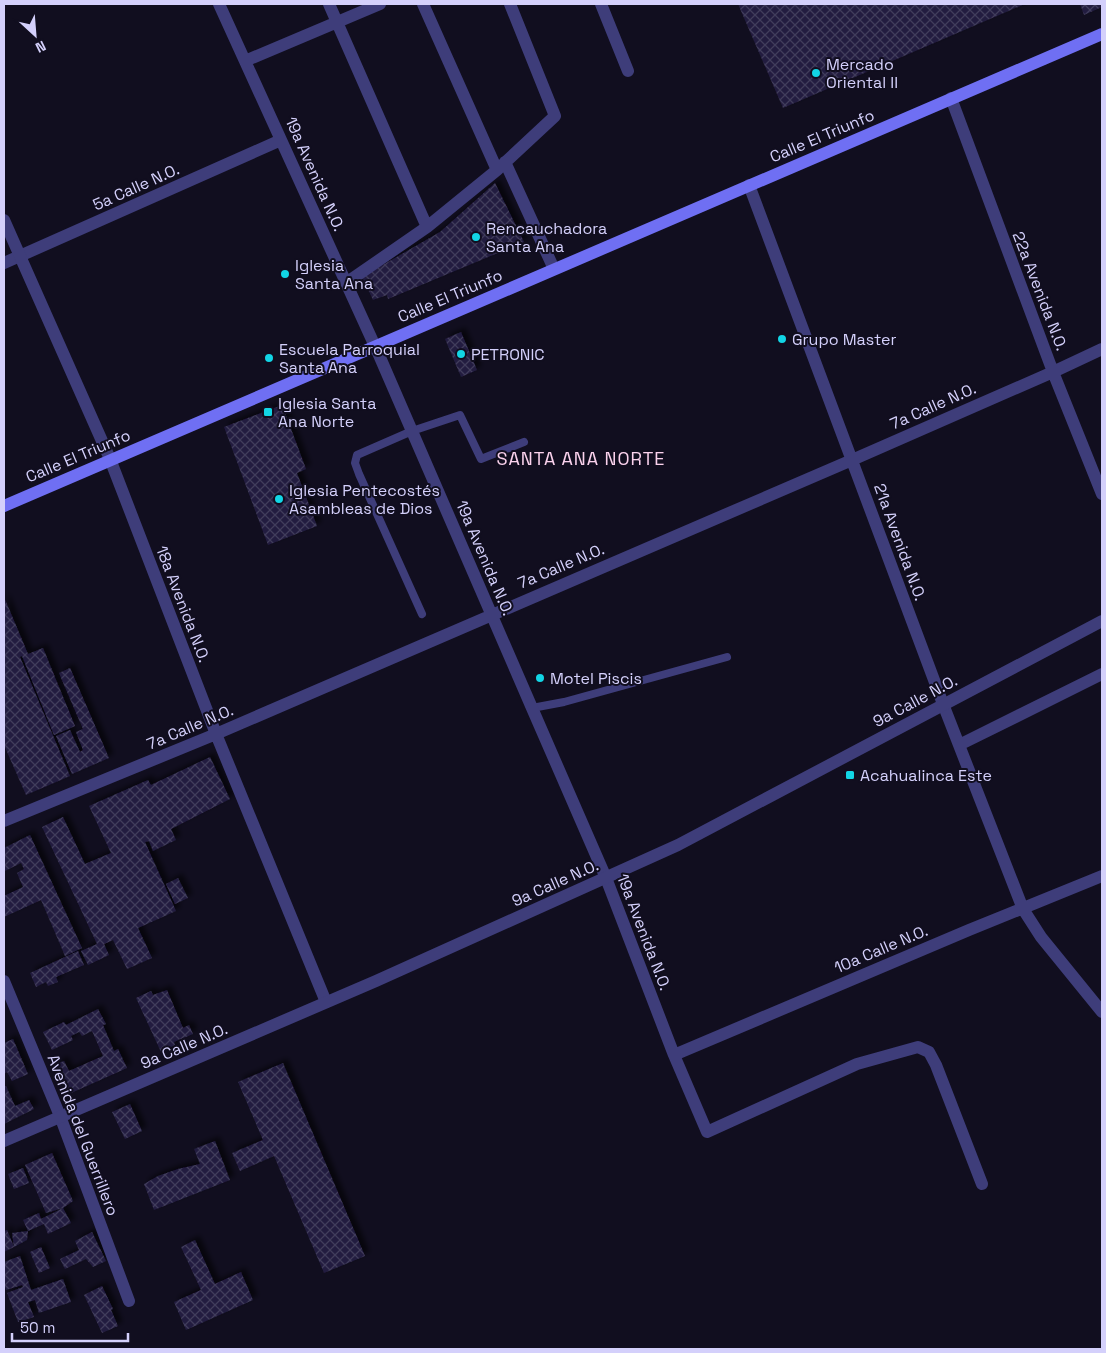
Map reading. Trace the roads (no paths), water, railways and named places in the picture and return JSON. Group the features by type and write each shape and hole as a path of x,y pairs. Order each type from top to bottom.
{"main road":[{"name":"Calle El Triunfo","path":"4,506 1102,34"}],"street":[{"name":"19a Avenida N.O.","path":"219,4 375,346 606,878 674,1055 707,1132 857,1064 918,1047 929,1052 936,1065 982,1184"},
{"path":"329,4 427,227"},
{"path":"245,61 380,4"},
{"path":"423,4 501,166 554,269"},
{"path":"346,283 427,227 501,166 555,116 510,4"},
{"path":"601,4 628,71"},
{"name":"22a Avenida N.O.","path":"951,98 1053,372 1102,494"},
{"name":"5a Calle N.O.","path":"4,263 281,140"},
{"name":"21a Avenida N.O.","path":"749,185 943,704 1023,908 1041,936 1102,1012"},
{"name":"18a Avenida N.O.","path":"4,220 110,459 216,734 326,1002"},
{"name":"7a Calle N.O.","path":"4,821 216,734 852,460 1053,372 1102,348"},
{"name":"9a Calle N.O.","path":"4,1141 326,1002 606,878 686,840 1102,621"},
{"path":"960,746 1102,674"},
{"name":"10a Calle N.O.","path":"674,1055 961,933 1102,876"},
{"name":"Avenida del Guerrillero","path":"4,981 60,1116 129,1301"}],"lane":[{"path":"422,614 359,474 355,463 357,455 412,431 460,415 481,459 524,442"},
{"path":"532,708 564,702 727,657"}],"place":[{"name":"Mercado Oriental II","path":"816,73"},
{"name":"Rencauchadora Santa Ana","path":"476,237"},
{"name":"Iglesia Santa Ana","path":"285,274"},
{"name":"Grupo Master","path":"782,339"},
{"name":"PETRONIC","path":"461,354"},
{"name":"Escuela Parroquial Santa Ana","path":"269,358"},
{"name":"Iglesia Santa Ana Norte","path":"268,412"},
{"name":"Iglesia Pentecostés Asambleas de Dios","path":"279,499"},
{"name":"Motel Piscis","path":"540,678"},
{"name":"Acahualinca Este","path":"850,775"}],"district":[{"name":"SANTA ANA NORTE","path":"581,458"}]}
